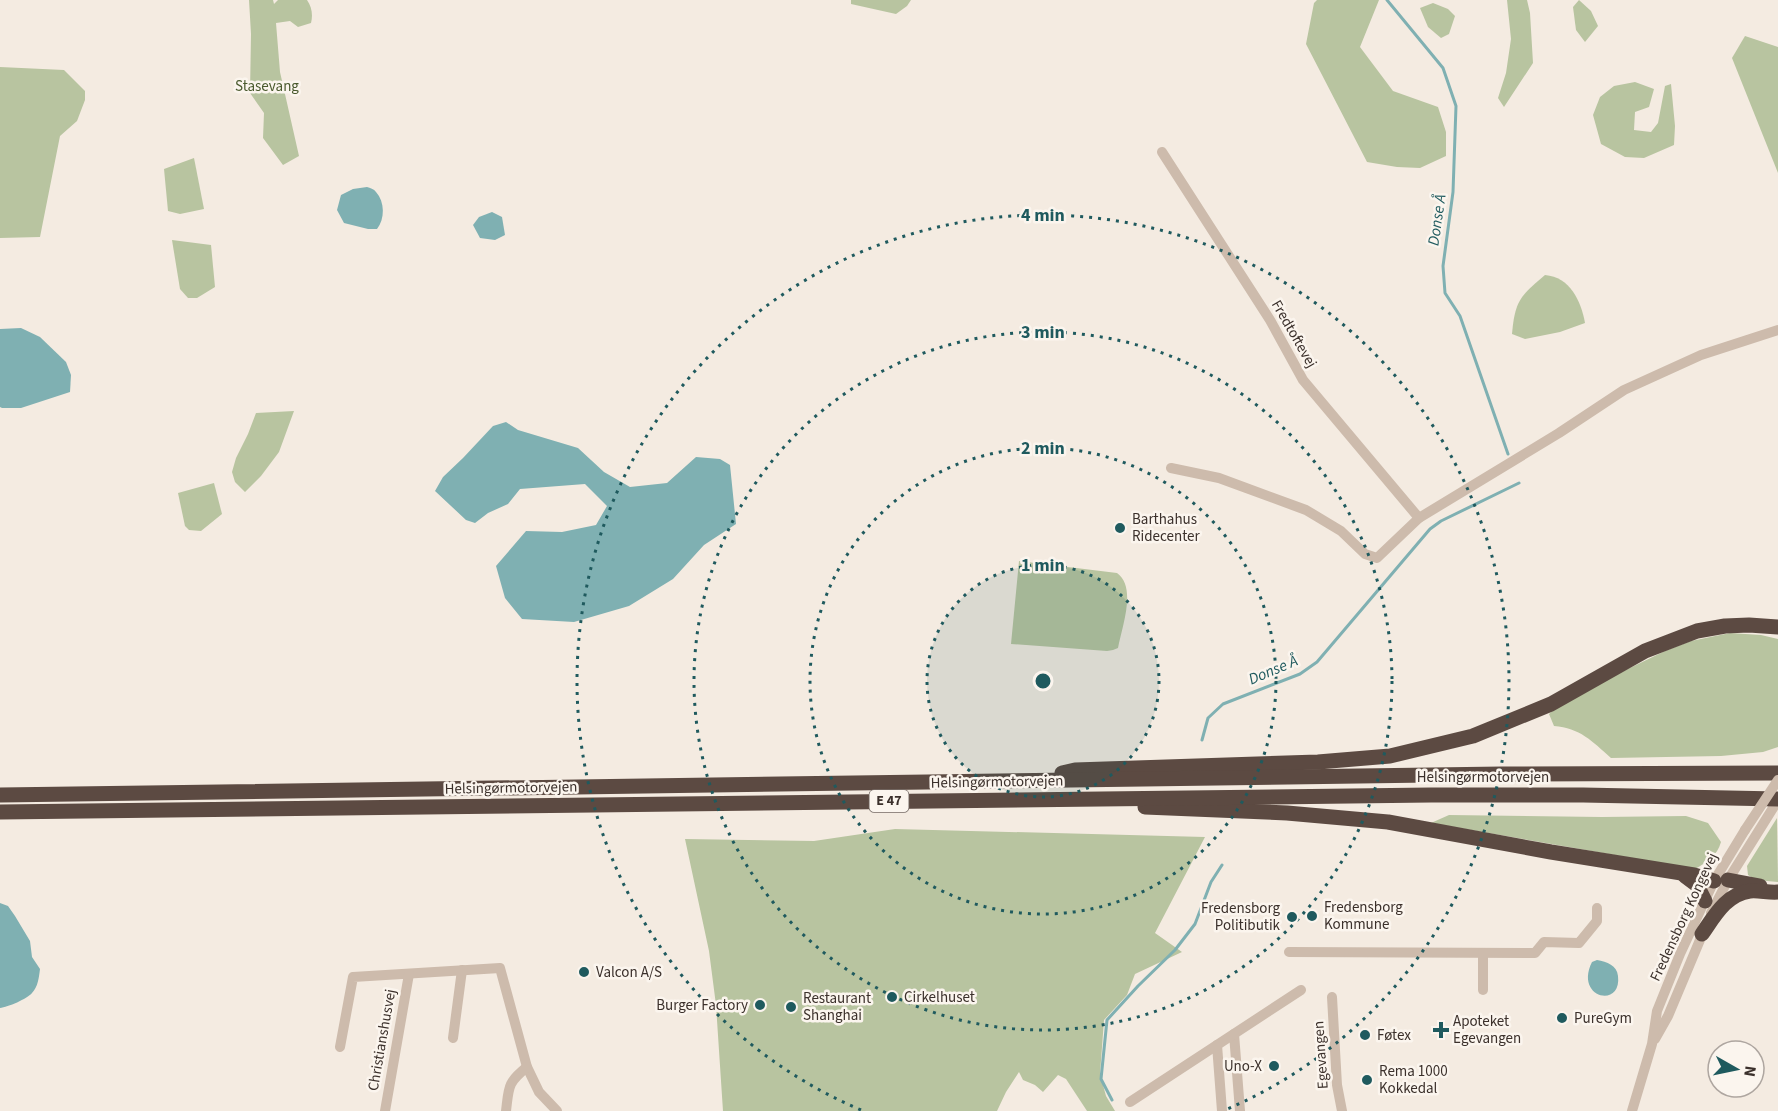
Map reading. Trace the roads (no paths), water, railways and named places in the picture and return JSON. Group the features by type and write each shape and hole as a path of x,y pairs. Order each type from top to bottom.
{"highway":[{"path":"1007,782 1076,770 1317,762 1390,756 1473,736 1541,708 1644,651 1681,636 1725,626 1778,627"},
{"name":"Helsingørmotorvejen","path":"0,795 1611,773 1778,773"},
{"name":"Helsingørmotorvejen","path":"0,812 1431,795 1778,800"},
{"path":"1070,799 1148,807 1287,813 1388,822 1778,891"},
{"path":"1682,874 1697,885 1705,901"},
{"path":"1702,934 1720,908 1732,897 1751,891 1778,891"}],"street":[{"name":"Fredtoftevej","path":"1162,152 1270,320 1303,380 1419,518"},
{"path":"1171,468 1219,478 1306,510 1341,531 1365,554 1377,558 1419,518 1559,433 1624,390 1701,355 1778,330"},
{"name":"Fredensborg Kongevej","path":"1652,1044 1668,1016 1721,881 1745,830 1778,780"},
{"name":"Fredensborg Kongevej","path":"1632,1111 1652,1044 1657,1011 1680,954 1705,901 1754,837 1778,800"},
{"path":"1288,952 1535,953 1544,942 1579,943 1597,921 1597,908"},
{"path":"1483,953 1483,990"},
{"name":"Christianshusvej","path":"340,1047 352,977 500,968 527,1067 539,1092 557,1111"},
{"path":"453,1038 462,970"},
{"name":"Christianshusvej","path":"385,1111 409,974"},
{"path":"1130,1102 1301,990"},
{"name":"Egevangen","path":"1332,997 1337,1085 1342,1111"},
{"path":"1234,1034 1240,1111"},
{"path":"1217,1045 1222,1111"},
{"path":"506,1111 509,1087 514,1078 527,1067"}],"water":[{"path":"367,187 375,191 382,205 380,225 377,229 344,223 337,210 341,195 353,189"},
{"path":"492,212 502,217 505,235 495,240 480,238 473,225 479,217"},
{"path":"21,328 40,337 66,362 71,375 70,392 21,408 2,408 0,407 0,329"},
{"path":"506,422 518,430 578,448 604,472 630,487 667,483 696,457 720,459 730,465 736,524 704,545 673,579 629,606 574,622 522,619 505,598 496,566 526,531 562,532 596,525 607,506 585,484 520,489 508,504 488,513 475,523 466,520 435,491 443,477 493,426"},
{"path":"0,903 8,906 15,916 30,941 32,957 40,969 37,985 32,993 26,998 0,1008"},
{"path":"1597,960 1611,965 1617,972 1617,986 1613,993 1607,996 1593,991 1589,984 1588,974 1592,962"}],"waterway":[{"name":"Donse Å","path":"1387,0 1443,68 1456,106 1453,192 1443,266 1445,293 1460,316 1508,454"},
{"name":"Donse Å","path":"1202,740 1208,718 1223,704 1300,674 1317,662 1430,529 1441,521 1519,483"},
{"name":"Donse Å","path":"1112,1100 1101,1079 1107,1020 1175,950 1195,924 1211,882 1222,865"}],"place":[{"name":"Barthahus Ridecenter","path":"1120,528"},
{"name":"Fredensborg Kommune","path":"1312,916"},
{"name":"Fredensborg Politibutik","path":"1292,917"},
{"name":"Valcon A/S","path":"584,972"},
{"name":"Cirkelhuset","path":"892,997"},
{"name":"Burger Factory","path":"760,1005"},
{"name":"Restaurant Shanghai","path":"791,1007"},
{"name":"PureGym","path":"1562,1018"},
{"name":"Apoteket Egevangen","path":"1441,1030"},
{"name":"Føtex","path":"1365,1035"},
{"name":"Uno-X","path":"1274,1066"},
{"name":"Rema 1000 Kokkedal","path":"1367,1080"}],"park label":[{"name":"Stasevang","path":"267,86"}]}
